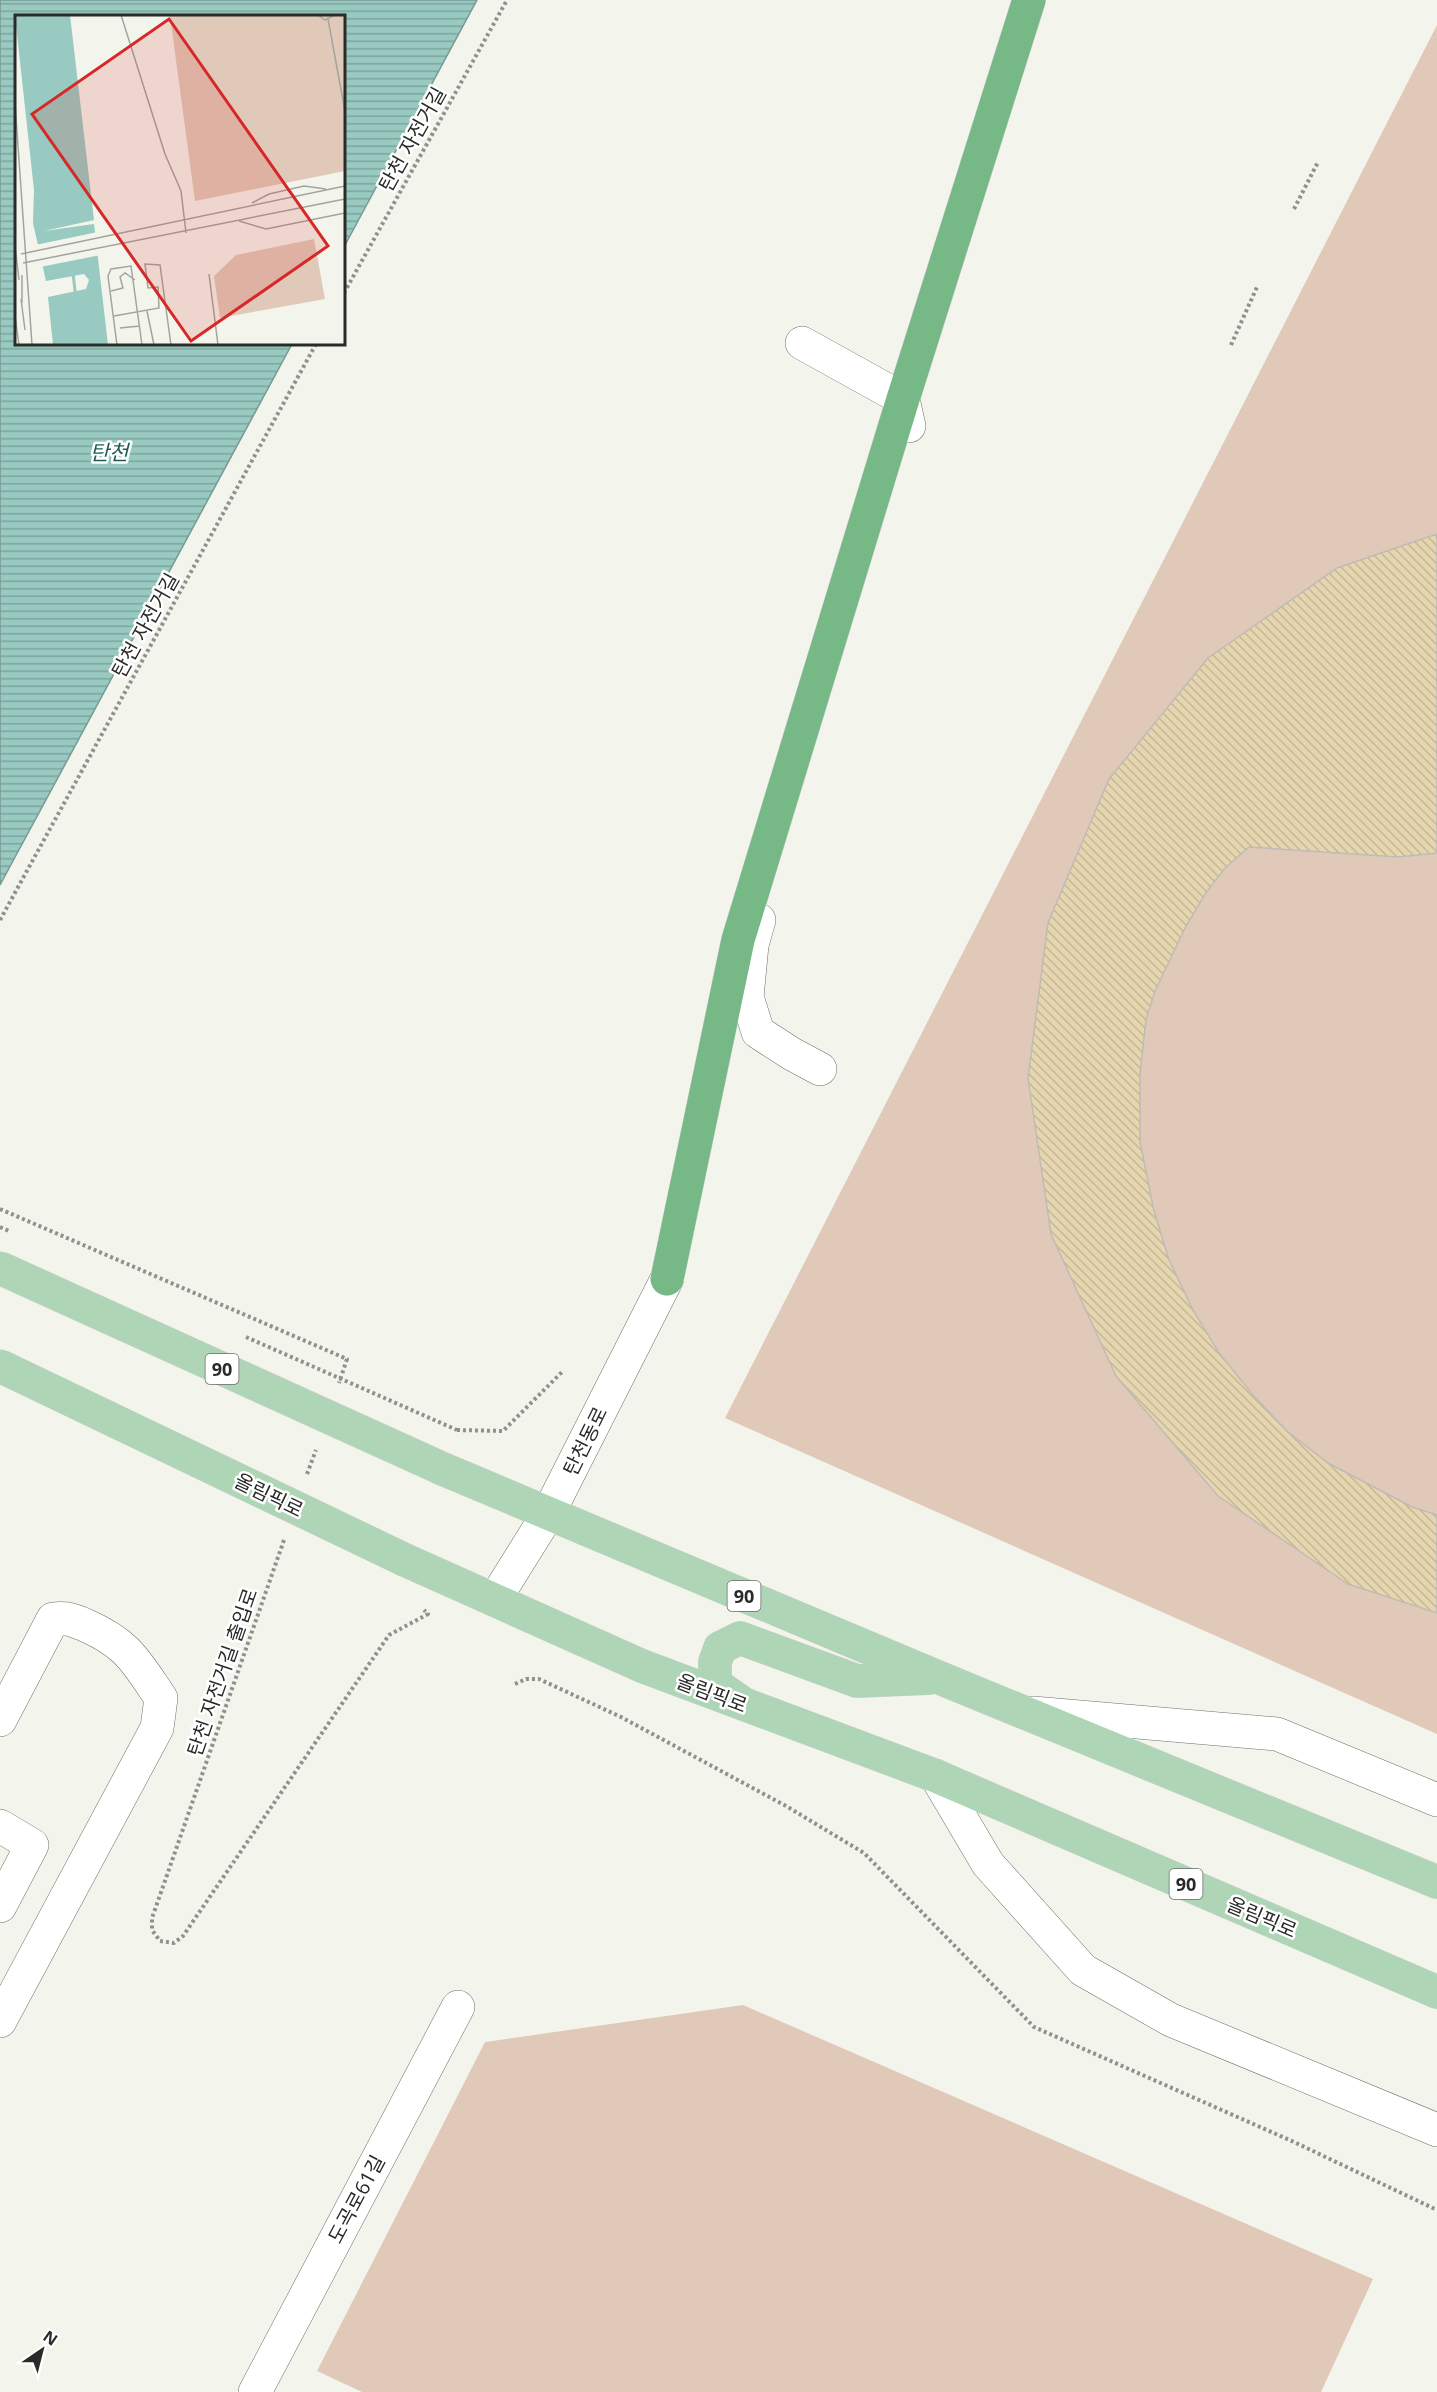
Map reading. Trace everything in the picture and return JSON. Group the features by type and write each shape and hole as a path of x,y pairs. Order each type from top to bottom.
{"highway":[{"path":"667,1279 738,940 903,399 1029,0"}],"main road":[{"name":"90","path":"0,1268 443,1469 940,1678 1437,1882"},
{"name":"올림픽로","path":"0,1366 405,1560 642,1666 936,1776 1437,1992"},
{"path":"762,1712 736,1700 715,1684 715,1662 720,1648 740,1638 857,1681 940,1678"}],"street":[{"path":"801,343 903,399 909,429 752,945 747,997 758,1032 820,1069"},
{"name":"탄천동로","path":"495,1599 549,1514 667,1279"},
{"path":"0,1720 53,1619 65,1617 108,1635 129,1652 160,1698 157,1728 0,2021"},
{"path":"1024,1712 1277,1734 1437,1800"},
{"path":"936,1776 988,1864 1083,1970 1171,2020 1437,2130"},
{"path":"0,1826 32,1845 0,1906"},
{"name":"도곡로61길","path":"255,2392 458,2007"}],"path":[{"name":"탄천 자전거길","path":"345,291 507,0"},
{"path":"1294,210 1318,162"},
{"path":"1230,345 1257,287"},
{"name":"탄천 자전거길","path":"0,920 315,345"},
{"path":"0,1209 348,1359 336,1392"},
{"path":"457,1430 504,1431 562,1372"},
{"path":"305,1482 316,1448"},
{"name":"탄천 자전거길 출입로","path":"285,1538 152,1918 152,1930 160,1941 174,1943 183,1936 389,1635 428,1614"},
{"path":"515,1684 526,1679 539,1679 621,1717 786,1806 864,1853 1034,2027 1294,2142 1437,2210"}],"shaded area":[{"path":"1437,25 1437,1734 725,1418"},
{"path":"743,2005 1373,2279 1321,2392 362,2392 317,2371 485,2042"}],"water":[{"name":"탄천","path":"0,0 477,0 345,245 345,15 15,15 15,345 291,345 0,885"}],"building":[{"path":"1437,534 1437,853 1398,857 1249,847 1225,868 1205,894 1185,928 1155,991 1146,1019 1140,1074 1140,1142 1154,1211 1169,1260 1193,1310 1219,1353 1253,1395 1288,1432 1328,1463 1412,1507 1437,1515 1437,1613 1348,1584 1218,1496 1116,1376 1051,1234 1028,1078 1048,923 1109,779 1208,658 1337,568"}]}
